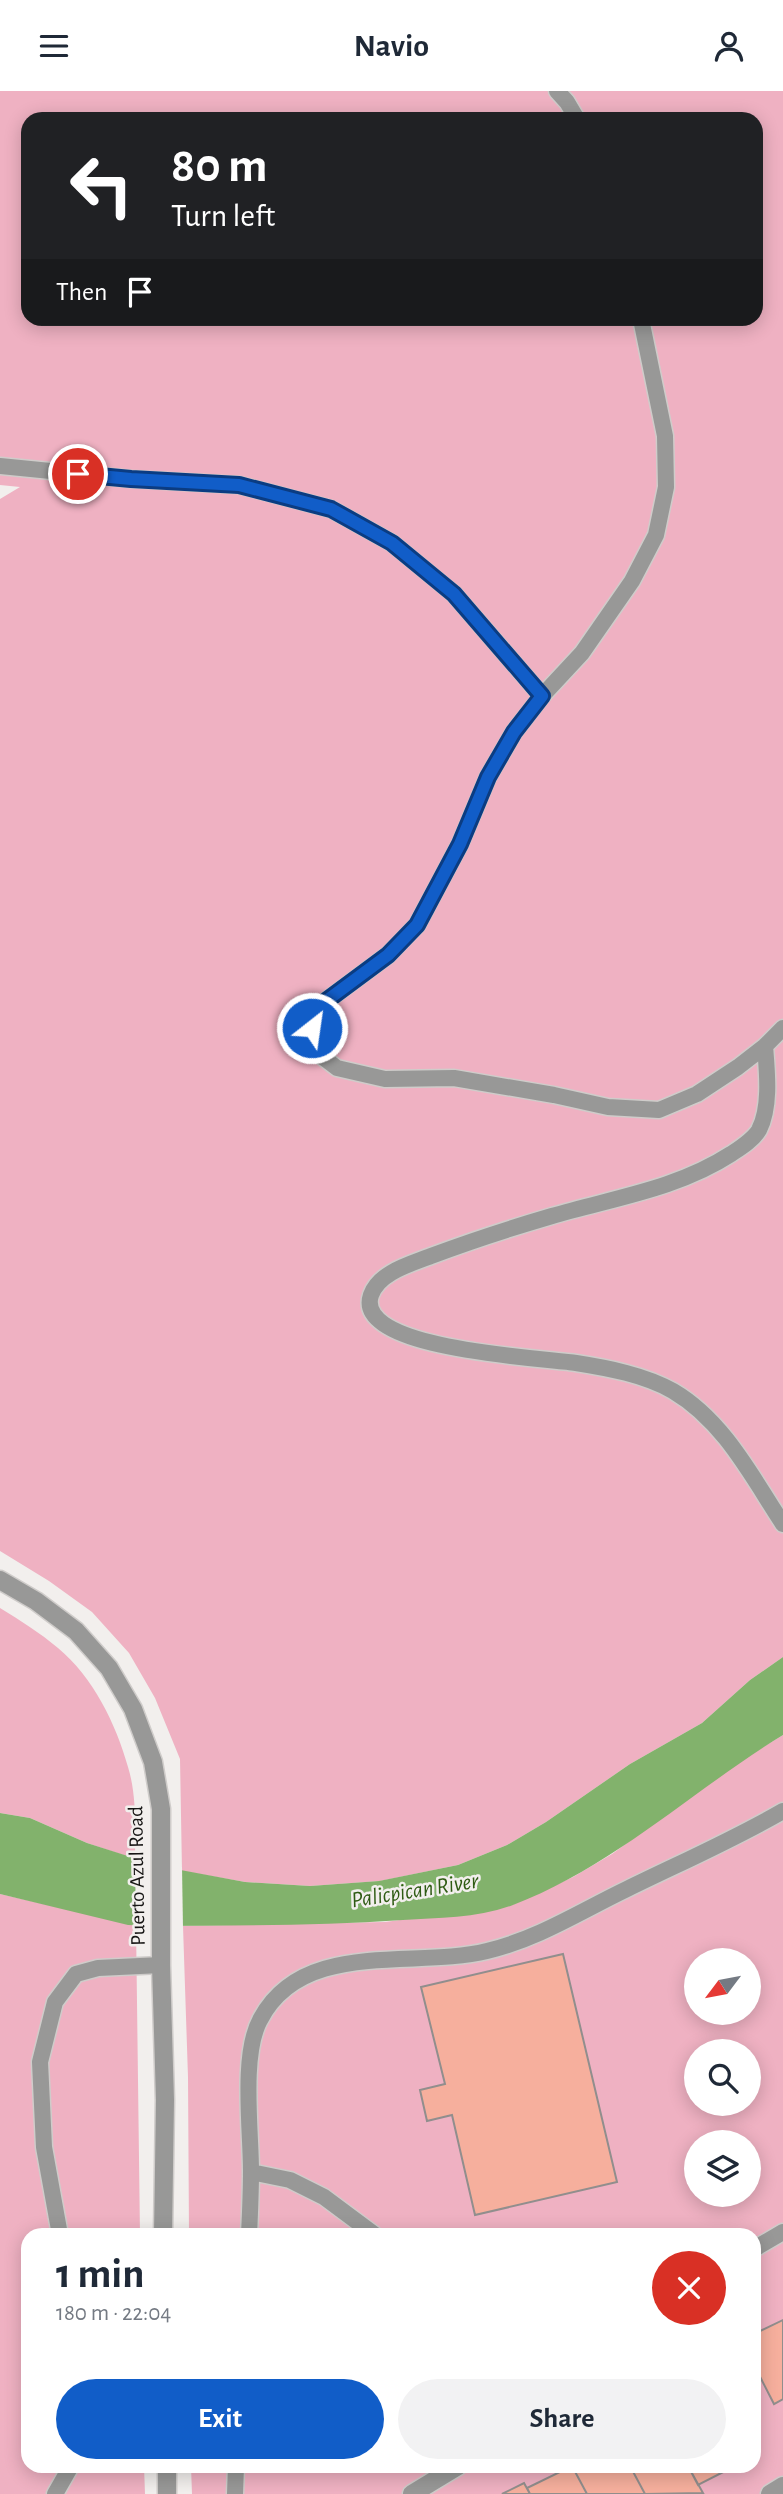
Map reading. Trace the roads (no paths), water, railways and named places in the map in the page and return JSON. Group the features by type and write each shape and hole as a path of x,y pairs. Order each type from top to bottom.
{"street":[{"name":"Puerto Azul Road","path":"0,1580 36,1601 76,1631 109,1668 133,1709 153,1762 161,1809 165,2100 163,2228"},
{"path":"167,2473 167,2494"},
{"path":"412,2494 446,2473"},
{"path":"770,2494 783,2486"}],"lane":[{"path":"557,91 573,112"},
{"path":"642,326 665,436 666,487 656,535 632,581 582,653 542,696 514,732 488,777 460,844 417,925 388,955 318,1007 312,1028 316,1052 337,1068 385,1079 454,1078 608,1107 659,1109 697,1094 765,1046 783,1028"},
{"path":"0,466 131,479 239,485 331,509 392,543 454,594 542,696"},
{"path":"765,1046 768,1084 765,1106 759,1130 743,1146 714,1165 682,1180 486,1235 396,1270 380,1283 371,1295 369,1309 377,1321 397,1332 436,1345 614,1370 673,1391 699,1411 725,1437 745,1463 783,1524"},
{"path":"249,2228 251,2172 248,2111 252,2049 259,2022 270,2004 291,1985 312,1974 347,1963 452,1957 488,1951 523,1939 559,1926 625,1890 714,1849 783,1811"},
{"path":"59,2228 44,2147 40,2062 55,2002 76,1974 98,1968 161,1960"},
{"path":"251,2172 290,2180 324,2197 365,2228"},
{"path":"761,2245 783,2232"},
{"path":"55,2494 67,2473"},
{"path":"235,2494 236,2473"}],"water":[{"name":"Palicpican River","path":"783,1657 783,1735 585,1870 550,1889 500,1909 458,1917 372,1922 152,1926 128,1925 0,1894 0,1813 30,1818 87,1843 159,1866 245,1882 310,1886 379,1881 458,1865 507,1845 546,1822 630,1764 702,1723 750,1680"}]}
